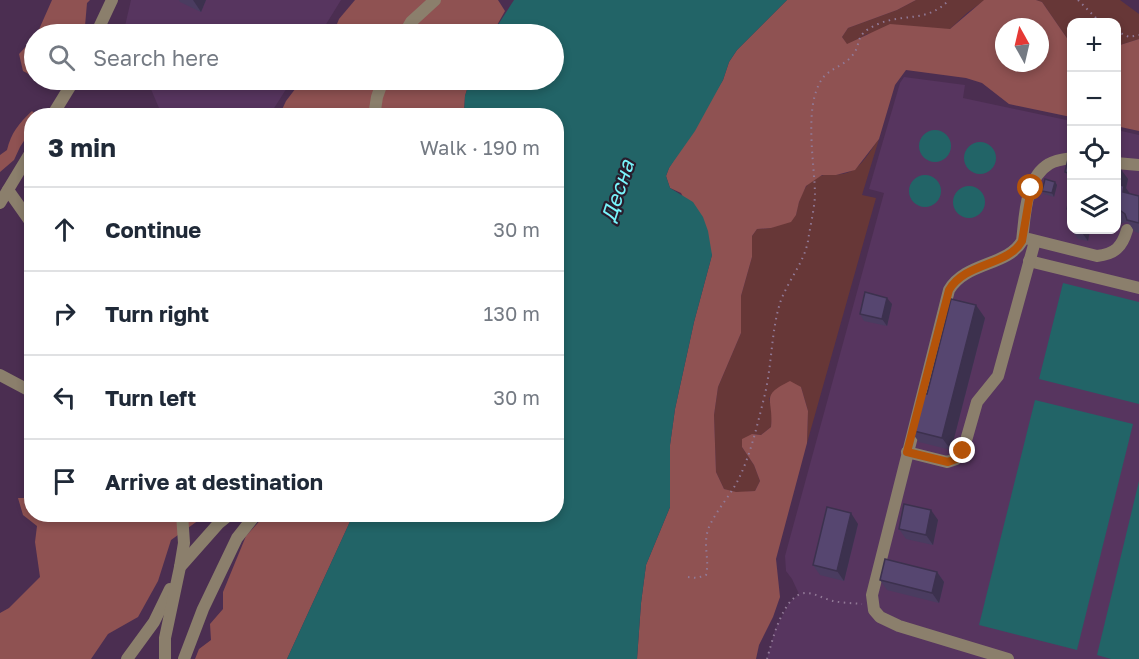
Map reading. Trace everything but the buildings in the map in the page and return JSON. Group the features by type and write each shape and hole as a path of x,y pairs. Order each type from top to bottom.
{"street":[{"path":"101,24 112,0"},
{"path":"410,24 435,0"},
{"path":"57,108 68,90"},
{"path":"375,108 380,90"},
{"path":"1008,659 899,626 880,617 874,610 872,595 952,283 971,270 1010,254 1018,247 1022,238 1031,188 1036,177 1051,162 1067,159"},
{"path":"0,203 24,163"},
{"path":"1121,163 1139,165"},
{"path":"8,190 24,213"},
{"path":"1022,238 1097,256 1108,255 1116,250 1123,243 1127,230"},
{"path":"907,452 948,462 956,459 963,451 977,402 998,376 1035,241"},
{"path":"1029,261 1139,288"},
{"path":"0,375 24,388"},
{"path":"165,659 165,638 184,543 183,522"},
{"path":"127,659 154,622 180,567 218,522"},
{"path":"184,659 203,609 237,538 250,522"}],"path":[{"path":"688,577 697,578 706,575 708,565 705,541 710,525 741,475 765,396 780,305 790,280 807,250 815,196 811,149 812,123 815,98 821,80 853,55 859,36 866,30 880,23 900,18 926,16 940,9 949,0"},
{"path":"1078,0 1096,18"},
{"path":"1121,33 1129,37 1139,35"},
{"path":"767,659 775,630 789,603 800,594 808,593 832,601 873,604"}],"shaded area":[{"path":"52,0 90,0 87,3 85,24 41,24"},
{"path":"131,0 341,0 326,24 125,24"},
{"path":"355,0 498,0 505,11 498,24 337,24"},
{"path":"787,0 916,0 897,10 848,28 842,37 847,44 890,24 950,29 984,0 1036,0 1042,2 1067,38 1067,116 1009,104 982,83 966,78 906,70 895,85 879,139 855,170 836,175 822,175 806,186 796,215 791,222 771,228 757,229 752,236 752,257 741,296 741,333 718,387 714,415 716,472 724,489 736,492 755,491 760,481 754,465 742,447 742,439 752,434 761,435 771,427 770,399 774,391 790,381 801,387 808,411 807,443 776,559 780,597 759,645 756,659 637,659 646,565 670,507 670,445 675,409 694,322 712,255 681,193 670,188 666,176 723,80 729,62 737,50"},
{"path":"916,0 985,0 950,29 867,34 847,45 842,37 848,28 897,10"},
{"path":"1036,0 1120,0 1139,14 1139,39 1121,45 1121,18 1067,18 1067,38 1042,2"},
{"path":"1139,39 1139,131 1121,127 1121,45"},
{"path":"24,49 24,72 23,71 19,54"},
{"path":"904,77 965,85 963,98 1067,120 1067,234 1121,234 1121,131 1139,135 1139,659 767,659 775,630 789,603 799,594 786,571 785,556 884,193 869,189 900,83"},
{"path":"151,90 286,90 274,108 159,108"},
{"path":"294,90 467,90 464,108 283,108"},
{"path":"23,120 24,141 14,160 0,172 0,155 7,150 11,138"},
{"path":"879,139 862,195 876,198 807,443 808,411 801,387 769,398 773,413 771,427 761,435 752,434 742,447 754,465 760,481 755,491 736,493 724,489 716,472 714,415 718,387 741,333 741,296 752,257 752,236 757,229 771,228 796,215 801,196 812,180 824,175 852,171 862,162"},
{"path":"18,498 24,498 23,515"},
{"path":"32,522 196,522 171,540 158,581 138,617 108,634 91,659 0,659 0,613 9,608 40,577 35,542 37,526"},
{"path":"259,522 350,522 287,659 195,659 199,649 211,640 210,624 223,609 223,592 246,536"}],"water":[{"name":"Десна","path":"514,0 787,0 737,50 695,131 669,168 666,176 670,188 693,202 703,217 712,255 694,322 675,409 670,445 670,507 646,565 637,659 287,659 350,522 564,522 564,108 464,108 467,90 564,90 564,24 498,24"},
{"path":"935,130 947,134 951,146 947,158 935,162 923,158 919,146 923,134"},
{"path":"980,142 992,146 996,158 992,170 980,174 968,170 964,158 968,146"},
{"path":"925,175 937,179 941,191 937,203 925,207 913,203 909,191 913,179"},
{"path":"969,186 981,190 985,202 981,214 969,218 957,214 953,202 957,190"},
{"path":"1063,283 1139,302 1139,404 1039,379"},
{"path":"1035,400 1133,424 1077,650 979,625"},
{"path":"1139,481 1139,659 1111,659 1097,655"}],"route":[{"path":"963,451 956,459 948,462 907,452 944,304 952,283 971,270 1010,254 1018,247 1022,241 1031,188"}]}
